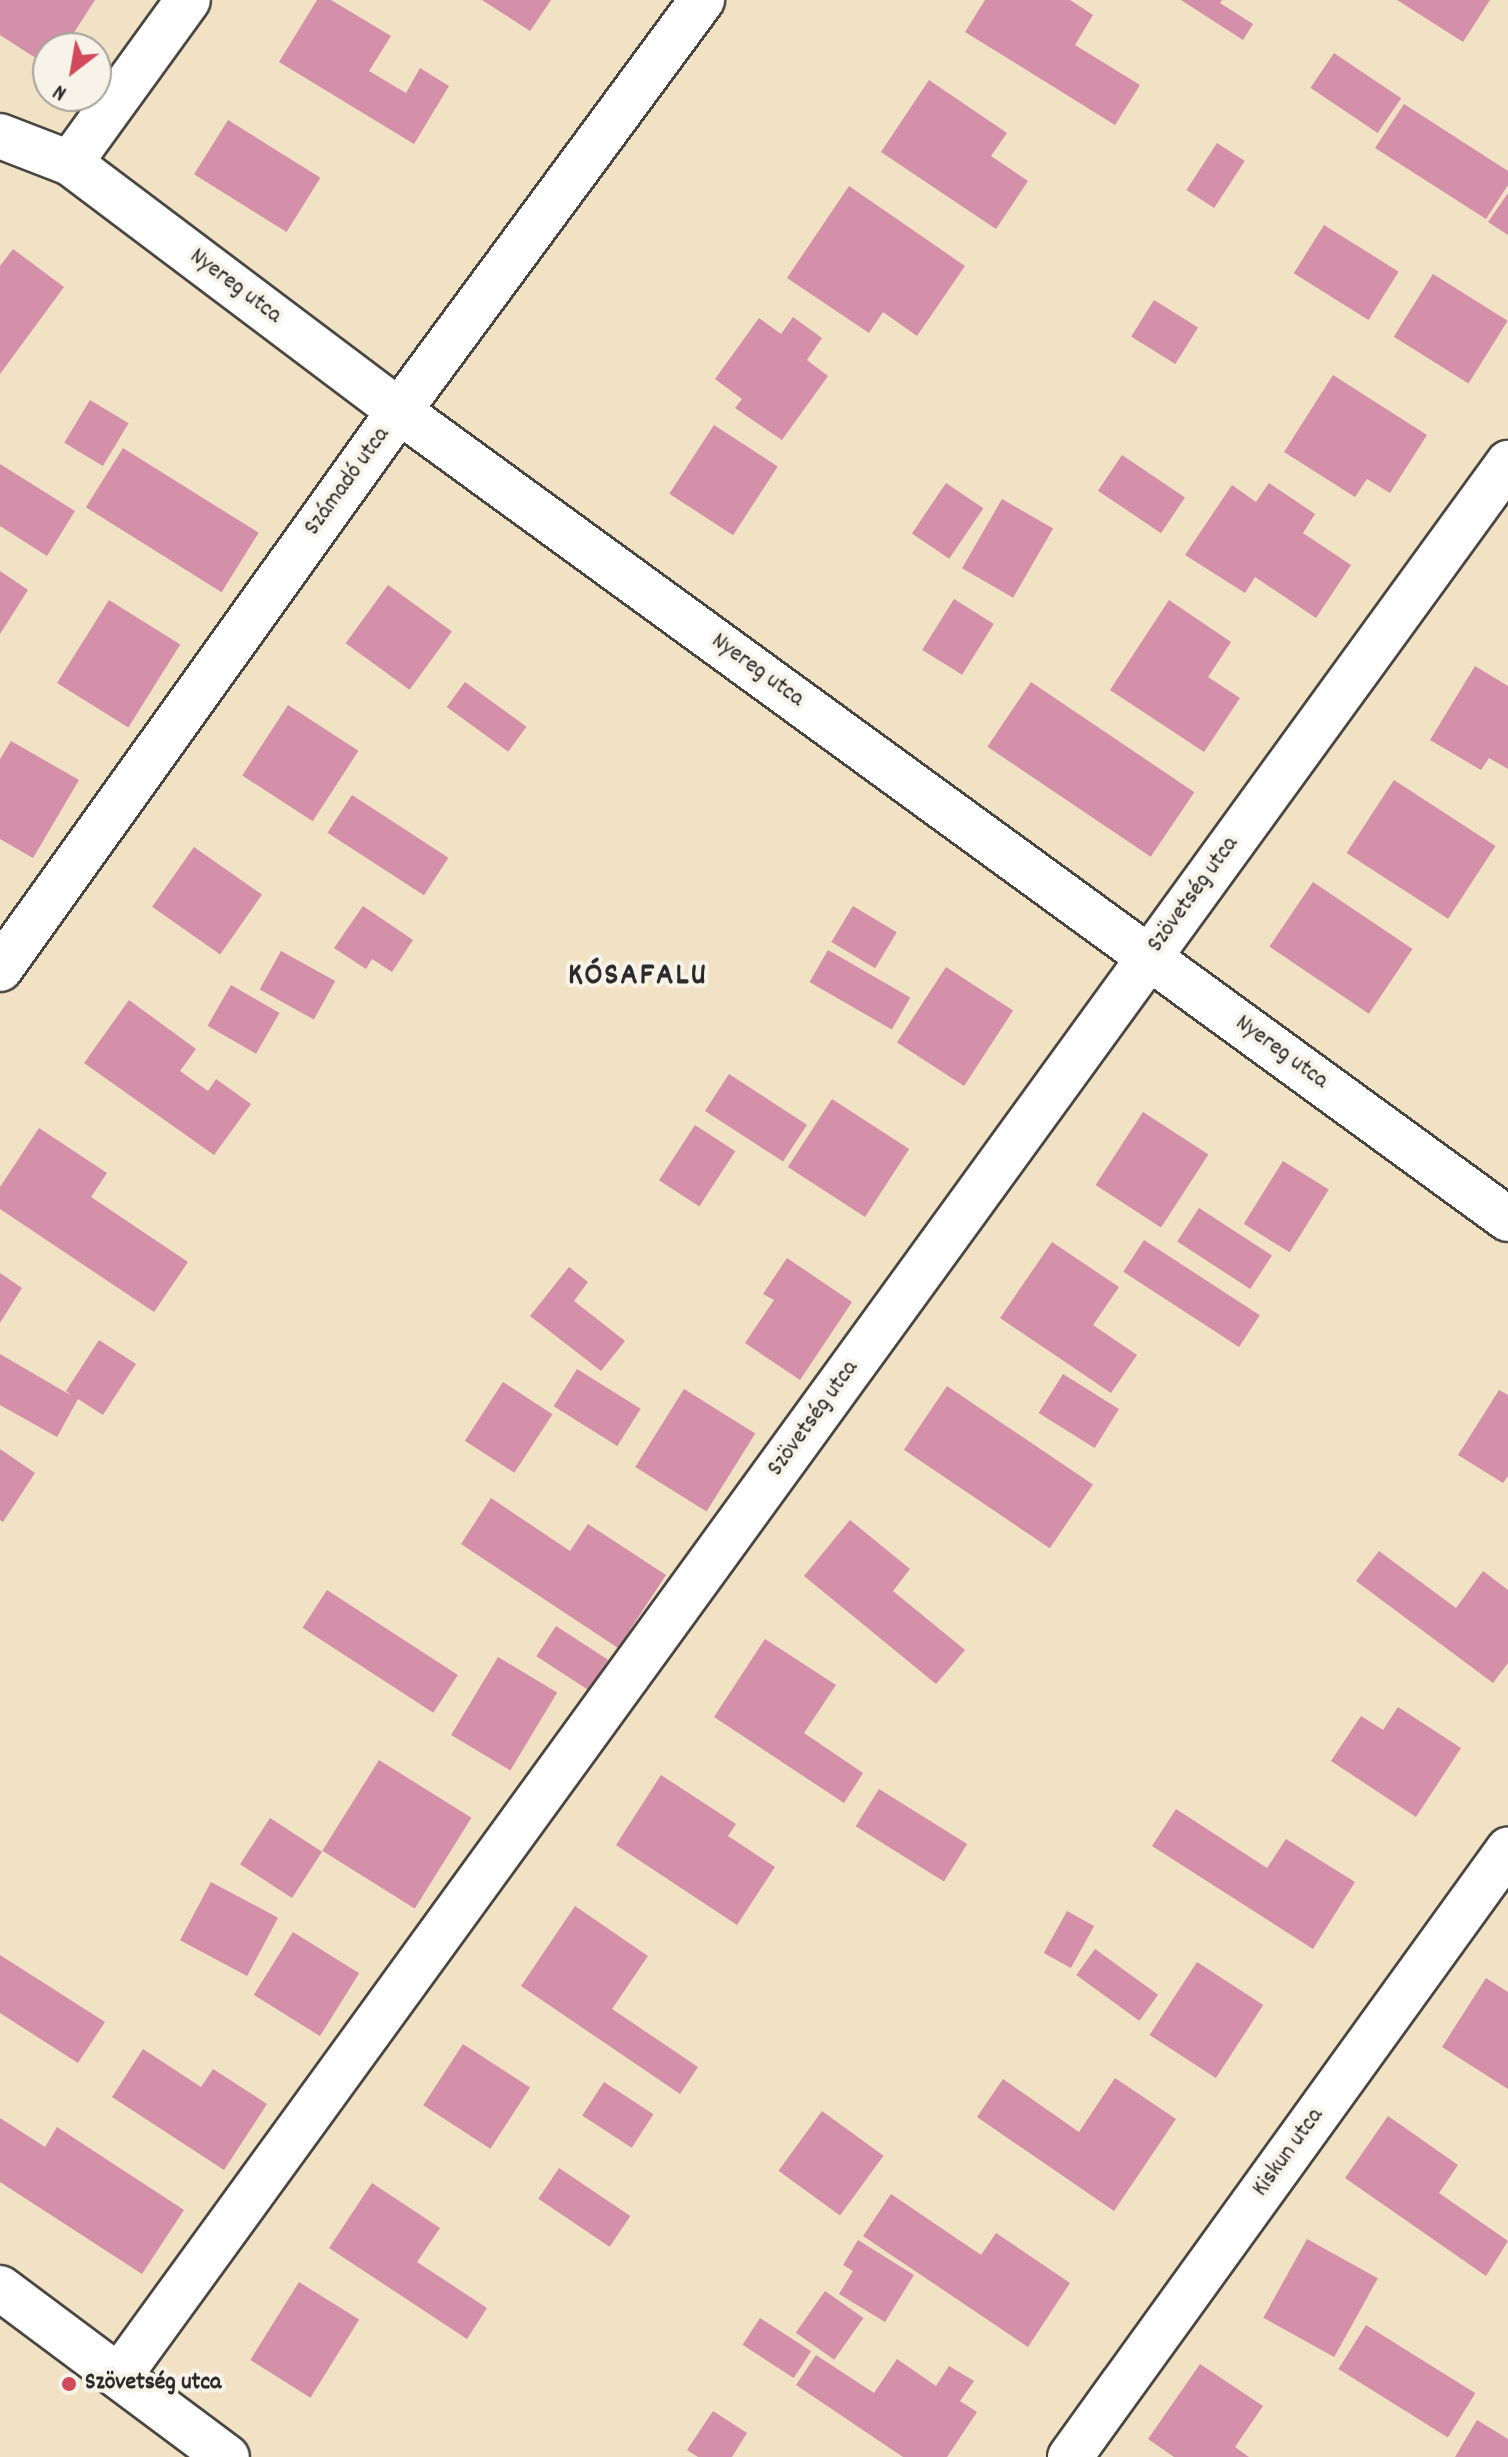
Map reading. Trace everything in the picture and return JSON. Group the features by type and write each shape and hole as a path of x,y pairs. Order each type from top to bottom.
{"street":[{"path":"70,163 188,0"},
{"name":"Számadó utca","path":"0,969 399,411 702,0"},
{"name":"Nyereg utca","path":"0,136 70,163 399,411 1508,1219"},
{"name":"Szövetség utca","path":"120,2375 1508,463"},
{"name":"Kiskun utca","path":"1070,2457 1508,1850"},
{"path":"0,2288 227,2457"}],"building":[{"path":"0,0 95,0 74,32 32,32 32,56 0,35"},
{"path":"317,0 331,0 391,36 369,71 406,93 420,68 449,86 414,144 279,62"},
{"path":"482,0 551,0 530,31"},
{"path":"985,0 1070,0 1093,15 1075,45 1140,85 1115,125 965,32"},
{"path":"1181,0 1222,0 1220,3 1253,24 1243,40"},
{"path":"1397,0 1490,0 1463,42"},
{"path":"1334,53 1401,98 1378,133 1311,88"},
{"path":"929,80 1007,133 991,156 1028,181 996,229 881,152"},
{"path":"1404,104 1508,171 1508,185 1486,219 1375,148"},
{"path":"228,120 320,178 287,232 194,174"},
{"path":"1217,143 1245,161 1214,208 1187,190"},
{"path":"849,186 965,266 917,336 883,312 869,333 787,278"},
{"path":"1508,193 1508,235 1488,222"},
{"path":"1324,225 1399,272 1368,320 1294,273"},
{"path":"13,249 64,287 0,374 0,266"},
{"path":"1433,274 1508,321 1468,383 1394,337"},
{"path":"1154,300 1198,328 1175,364 1131,336"},
{"path":"793,317 822,338 807,360 828,376 782,440 735,408 742,399 715,379 759,318 781,334"},
{"path":"1333,375 1427,435 1390,493 1367,479 1355,497 1284,452"},
{"path":"90,400 129,423 103,466 64,443"},
{"path":"714,425 778,466 733,535 669,494"},
{"path":"123,448 259,533 222,592 86,507"},
{"path":"1122,455 1185,497 1161,533 1098,491"},
{"path":"0,464 75,511 47,556 0,526"},
{"path":"946,483 983,508 949,559 912,534"},
{"path":"1269,483 1315,514 1303,533 1351,565 1316,618 1255,577 1245,593 1185,555 1232,485 1256,502"},
{"path":"1002,499 1053,528 1013,598 962,568"},
{"path":"0,571 28,590 0,634"},
{"path":"388,585 452,631 410,690 346,643"},
{"path":"954,599 994,624 962,675 922,650"},
{"path":"109,600 180,645 128,728 57,683"},
{"path":"1169,600 1231,642 1208,677 1240,698 1204,752 1110,690"},
{"path":"1475,666 1508,686 1508,769 1489,758 1481,770 1430,740"},
{"path":"465,682 526,727 508,752 447,707"},
{"path":"1031,682 1194,792 1151,857 987,747"},
{"path":"288,705 358,751 313,821 242,775"},
{"path":"11,741 79,780 33,858 0,839 0,759"},
{"path":"1394,780 1495,846 1448,919 1347,853"},
{"path":"352,795 448,858 424,895 327,833"},
{"path":"194,847 262,895 220,954 152,907"},
{"path":"1313,882 1412,949 1369,1014 1269,947"},
{"path":"363,906 413,940 392,972 372,959 366,969 334,948"},
{"path":"853,906 897,932 875,968 831,942"},
{"path":"828,950 910,997 892,1030 810,982"},
{"path":"281,951 335,981 314,1020 260,989"},
{"path":"946,967 1013,1011 964,1086 897,1042"},
{"path":"231,985 279,1013 256,1054 208,1026"},
{"path":"129,1000 196,1049 180,1071 208,1091 216,1079 251,1104 214,1155 84,1063"},
{"path":"729,1074 807,1125 783,1162 705,1111"},
{"path":"832,1099 909,1149 865,1217 788,1167"},
{"path":"1143,1112 1208,1154 1161,1227 1096,1185"},
{"path":"695,1125 735,1151 699,1206 659,1180"},
{"path":"39,1128 107,1173 91,1197 188,1262 154,1312 0,1209 0,1187"},
{"path":"1283,1161 1329,1190 1290,1252 1244,1224"},
{"path":"1199,1208 1272,1255 1250,1289 1177,1242"},
{"path":"1144,1240 1260,1315 1239,1347 1123,1272"},
{"path":"1052,1242 1119,1287 1093,1325 1137,1355 1111,1393 1000,1318"},
{"path":"787,1258 852,1302 800,1380 745,1343 774,1300 763,1294"},
{"path":"569,1267 588,1282 574,1301 625,1341 601,1371 530,1316"},
{"path":"0,1273 22,1288 0,1323"},
{"path":"99,1340 136,1364 103,1415 78,1399 57,1437 0,1405 0,1354 72,1396 66,1391"},
{"path":"577,1369 641,1409 617,1446 554,1406"},
{"path":"1063,1374 1119,1409 1095,1448 1039,1413"},
{"path":"503,1382 552,1414 514,1473 465,1441"},
{"path":"947,1386 1093,1484 1050,1548 904,1450"},
{"path":"684,1389 755,1434 706,1512 635,1467"},
{"path":"1499,1390 1508,1395 1508,1476 1503,1483 1458,1455"},
{"path":"0,1449 35,1473 3,1522 0,1520"},
{"path":"491,1498 570,1551 588,1524 666,1575 618,1648 461,1544"},
{"path":"850,1520 910,1569 893,1591 965,1650 936,1684 804,1576"},
{"path":"1379,1551 1456,1608 1483,1571 1508,1590 1508,1663 1493,1683 1356,1581"},
{"path":"327,1590 458,1675 433,1713 302,1628"},
{"path":"556,1626 608,1660 588,1690 536,1656"},
{"path":"765,1639 836,1685 804,1733 863,1773 844,1803 714,1717"},
{"path":"498,1657 557,1693 510,1771 451,1735"},
{"path":"1398,1707 1461,1748 1416,1817 1331,1761 1361,1716 1383,1730"},
{"path":"379,1760 471,1818 415,1909 322,1851"},
{"path":"661,1775 736,1824 728,1836 775,1867 737,1925 616,1845"},
{"path":"879,1789 967,1844 944,1881 856,1826"},
{"path":"1176,1809 1267,1868 1286,1839 1355,1882 1313,1949 1152,1846"},
{"path":"270,1818 322,1852 292,1898 240,1864"},
{"path":"211,1882 278,1918 247,1976 180,1940"},
{"path":"575,1906 648,1956 612,2009 698,2067 680,2094 521,1986"},
{"path":"1067,1911 1094,1926 1071,1968 1044,1953"},
{"path":"293,1932 359,1973 320,2036 254,1995"},
{"path":"1095,1949 1158,1995 1139,2021 1076,1975"},
{"path":"0,1955 105,2022 78,2063 0,2013"},
{"path":"1197,1962 1263,2005 1216,2078 1150,2035"},
{"path":"1486,1978 1508,1992 1508,2089 1442,2047"},
{"path":"463,2044 530,2088 490,2149 423,2105"},
{"path":"143,2049 201,2087 213,2069 267,2104 224,2170 112,2097"},
{"path":"1115,2078 1176,2119 1114,2211 977,2117 1003,2079 1079,2132"},
{"path":"604,2082 653,2114 632,2148 582,2116"},
{"path":"822,2111 883,2156 840,2216 779,2171"},
{"path":"1388,2116 1458,2165 1439,2193 1508,2241 1486,2276 1345,2178"},
{"path":"0,2118 45,2147 57,2127 184,2210 142,2274 0,2182"},
{"path":"559,2168 630,2216 610,2247 538,2199"},
{"path":"372,2183 440,2228 417,2262 487,2308 467,2339 329,2248"},
{"path":"891,2194 981,2255 996,2233 1070,2283 1028,2347 863,2236"},
{"path":"1307,2239 1378,2278 1334,2357 1263,2318"},
{"path":"858,2240 914,2275 885,2322 839,2294 853,2271 843,2265"},
{"path":"299,2282 359,2320 310,2398 250,2360"},
{"path":"825,2291 864,2318 834,2360 796,2333"},
{"path":"760,2318 811,2351 794,2378 743,2345"},
{"path":"1366,2325 1475,2393 1448,2437 1338,2369"},
{"path":"816,2355 874,2393 897,2359 936,2386 949,2366 974,2381 960,2401 977,2412 947,2457 903,2457 796,2385"},
{"path":"1200,2364 1263,2406 1235,2447 1249,2457 1174,2457 1148,2439"},
{"path":"713,2411 747,2433 732,2457 698,2457 687,2450"},
{"path":"1477,2420 1508,2439 1508,2457 1455,2457"}],"place":[{"name":"Szövetség utca","path":"69,2384"}],"district":[{"name":"KÓSAFALU","path":"638,977"}]}
